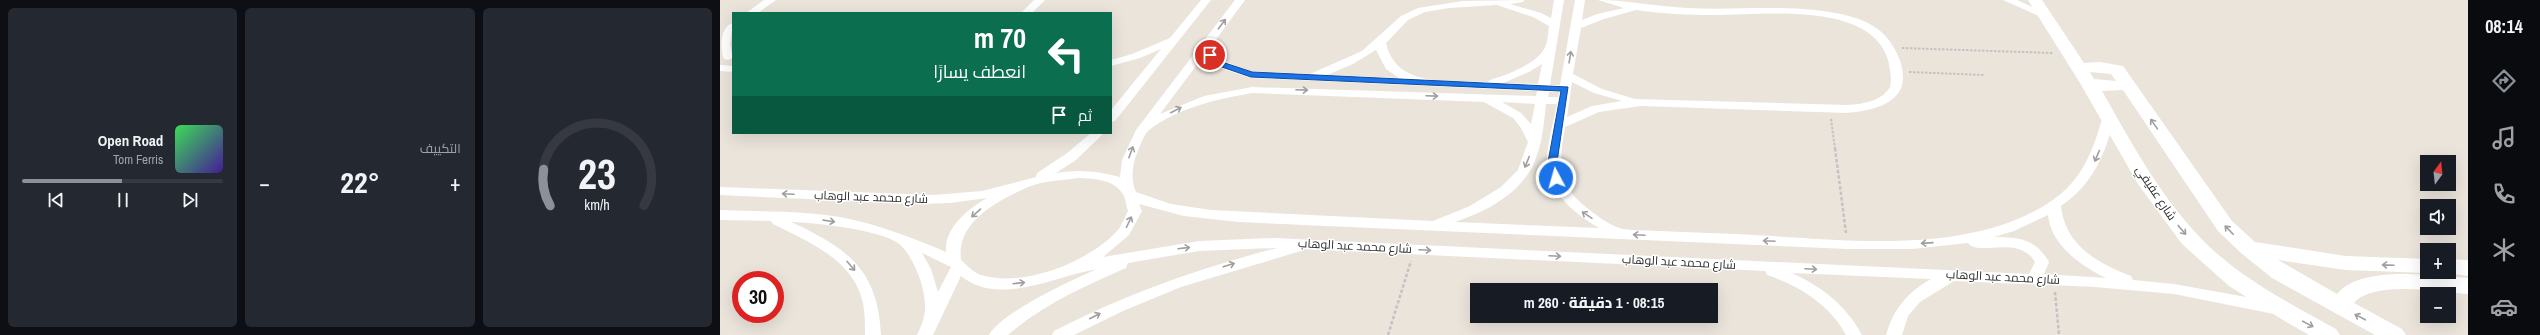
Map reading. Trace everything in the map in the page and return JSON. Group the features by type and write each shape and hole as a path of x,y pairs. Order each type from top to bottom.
{"street":[{"path":"753,12 772,0"},
{"path":"1027,12 1040,0"},
{"path":"1112,117 1206,0"},
{"path":"997,335 1074,269 1100,254 1118,239 1130,223 1134,208 1126,175 1128,160 1142,130 1240,0"},
{"path":"1308,78 1348,63 1380,42 1408,15 1426,8 1445,4 1493,3 1519,0"},
{"path":"1428,225 1459,216 1487,204 1509,188 1524,170 1534,141 1559,0"},
{"path":"1580,0 1553,162 1556,178 1564,194 1578,209 1621,234"},
{"path":"1603,0 1646,9"},
{"path":"2008,0 2045,15"},
{"name":"شارع عفيفي","path":"2035,0 2155,194 2190,240 2227,272 2281,309 2328,335"},
{"path":"1493,3 1532,13 1555,25"},
{"path":"1559,125 1596,109 1641,102 1830,109 1862,108 1887,98 1894,91 1897,83 1897,71 1888,47 1880,36 1871,29 1859,23 1830,15 1646,9 1615,12 1576,26"},
{"path":"720,30 732,25"},
{"path":"727,57 724,50 724,41 732,27"},
{"path":"1112,63 1143,54 1174,39"},
{"path":"1380,42 1386,63 1410,79 1428,83"},
{"path":"1206,46 1210,55 1219,64 1251,75 1565,88"},
{"path":"1472,85 1494,82 1519,74 1542,60 1550,50"},
{"path":"720,68 732,69"},
{"path":"2078,68 2105,87 2122,78 2225,226 2248,248 2280,273 2394,335"},
{"path":"1567,75 1598,91 1641,102"},
{"path":"1142,130 1182,107 1210,97 1252,90 1563,101"},
{"path":"1466,97 1503,106 1518,116 1529,128 1534,141"},
{"name":"شارع محمد عبد الوهاب","path":"720,191 942,199 981,195 1054,177 1078,174 1099,176 1116,181 1130,193 1159,206 1207,215 1891,246 1947,241 1997,232 2023,223 2054,204 2088,173 2097,157 2108,119"},
{"path":"925,335 933,321 956,265 952,246 960,229 975,213 997,198 1026,184 1071,157 1097,134"},
{"path":"2054,204 2053,218 2059,233 2072,248 2091,263 2114,276 2140,285"},
{"name":"شارع محمد عبد الوهاب","path":"720,215 771,217 859,225 904,240 956,265 971,278 991,283 1016,284 1044,279 1074,269 1160,251 1237,243 1310,244 2140,285 2209,294 2281,309"},
{"path":"771,217 809,235 850,264 864,282 872,305 873,335"},
{"path":"904,240 918,256 928,275 933,297 933,321"},
{"path":"1947,241 2016,243 2025,245 2034,250 2042,262 2034,279"},
{"path":"1060,335 1142,294 1187,278 1310,244"},
{"path":"2248,248 2346,263 2420,266"},
{"path":"1012,322 1070,287 1124,263 1160,251"},
{"path":"1757,266 1786,276 1812,290 1834,308 1854,335"},
{"path":"2456,267 2468,268"},
{"path":"1894,335 1901,313 1914,297 1932,284 1954,275"},
{"path":"2339,306 2349,293 2369,285 2396,283 2468,286"}],"path":[{"path":"1888,47 2078,68"},
{"path":"1897,71 1984,75"},
{"path":"1830,109 1848,244"},
{"path":"1388,335 1415,249"},
{"path":"2054,280 2059,335"}],"route":[{"path":"1210,55 1219,64 1251,75 1565,88 1553,162 1556,178"}]}
